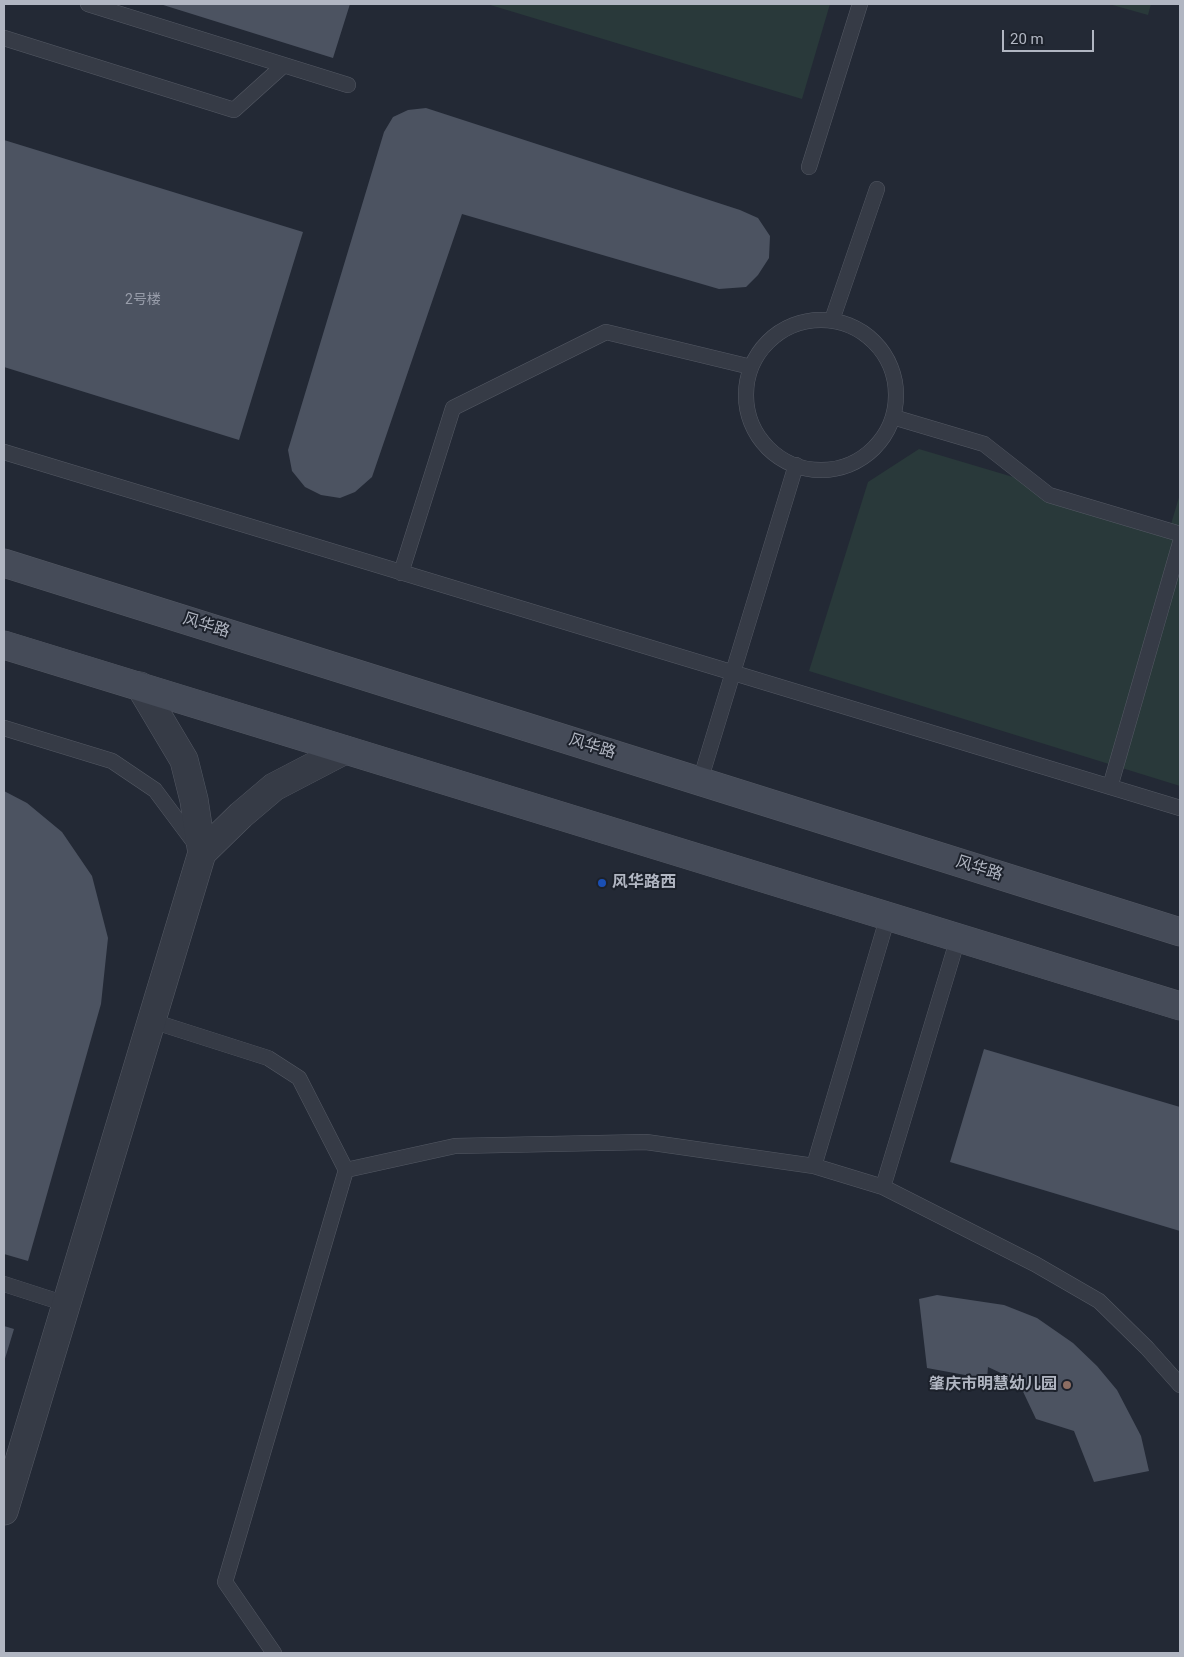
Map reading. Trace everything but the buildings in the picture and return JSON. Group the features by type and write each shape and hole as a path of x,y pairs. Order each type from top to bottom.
{"main road":[{"name":"风华路","path":"4,563 1180,932"},
{"path":"4,645 1180,1006"}],"street":[{"path":"4,1511 202,854 194,800 184,760 140,686"},
{"path":"202,854 241,815 274,788 345,750"}],"lane":[{"path":"88,4 348,85"},
{"path":"809,167 860,4"},
{"path":"4,38 234,110 284,65"},
{"path":"832,320 877,188"},
{"path":"832,320 857,328 877,344 891,366 896,391 893,417 882,438 866,455 844,466 820,470 796,465 775,454 758,436 748,414 746,391 751,367 763,346 782,330 807,321 832,320"},
{"path":"400,573 453,408 606,332 751,367"},
{"path":"893,417 984,444 1049,495 1180,534"},
{"path":"4,452 1180,808"},
{"path":"700,781 796,465"},
{"path":"1110,787 1180,543"},
{"path":"4,728 112,761 155,790 202,854"},
{"path":"814,1166 888,916"},
{"path":"883,1187 958,938"},
{"path":"152,1021 268,1058 299,1078 346,1170 225,1582 274,1653"},
{"path":"346,1170 455,1146 646,1142 814,1166 883,1187 1035,1264 1099,1301 1147,1348 1180,1385"},
{"path":"4,1284 66,1304"}],"shaded area":[{"path":"487,4 830,4 802,99"},
{"path":"1109,4 1151,4 1148,15"},
{"path":"919,449 1171,524 1180,494 1180,786 809,671 868,482"}],"place":[{"name":"风华路西","path":"602,883"},
{"name":"肇庆市明慧幼儿园","path":"1067,1385"}]}
